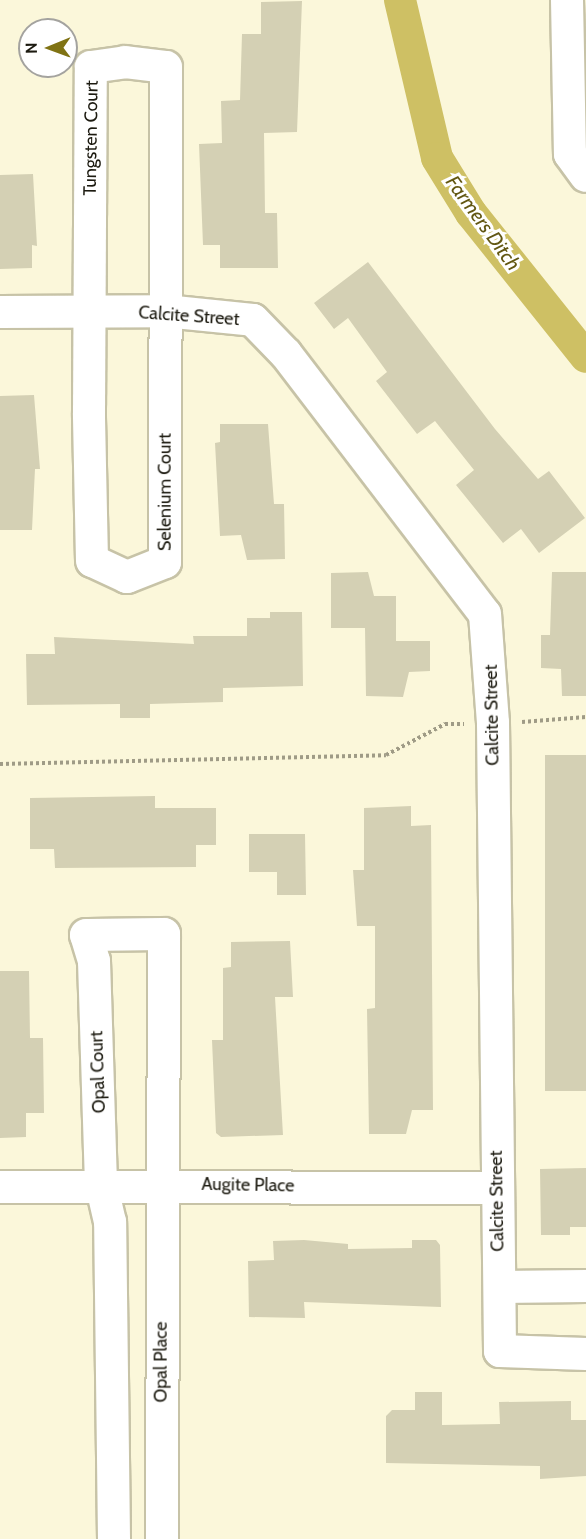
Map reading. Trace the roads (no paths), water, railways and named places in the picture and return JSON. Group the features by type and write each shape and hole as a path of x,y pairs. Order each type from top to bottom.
{"street":[{"path":"567,0 570,154 586,176"},
{"name":"Tungsten Court","path":"94,313 91,67 125,62 166,67 165,311"},
{"name":"Calcite Street","path":"0,312 165,311 253,320 286,354 485,614 493,723 496,1188 500,1351 586,1354"},
{"name":"Selenium Court","path":"94,313 92,561 127,577 165,562 165,311"},
{"name":"Opal Court","path":"114,1539 110,1222 101,1184 94,961 86,935 164,934 160,1185"},
{"name":"Augite Place","path":"0,1187 101,1184 496,1188"},
{"name":"Opal Place","path":"160,1185 162,1539"},
{"path":"500,1287 586,1286"}],"waterway":[{"name":"Farmers Ditch","path":"400,0 437,158 471,213 586,357"}]}
